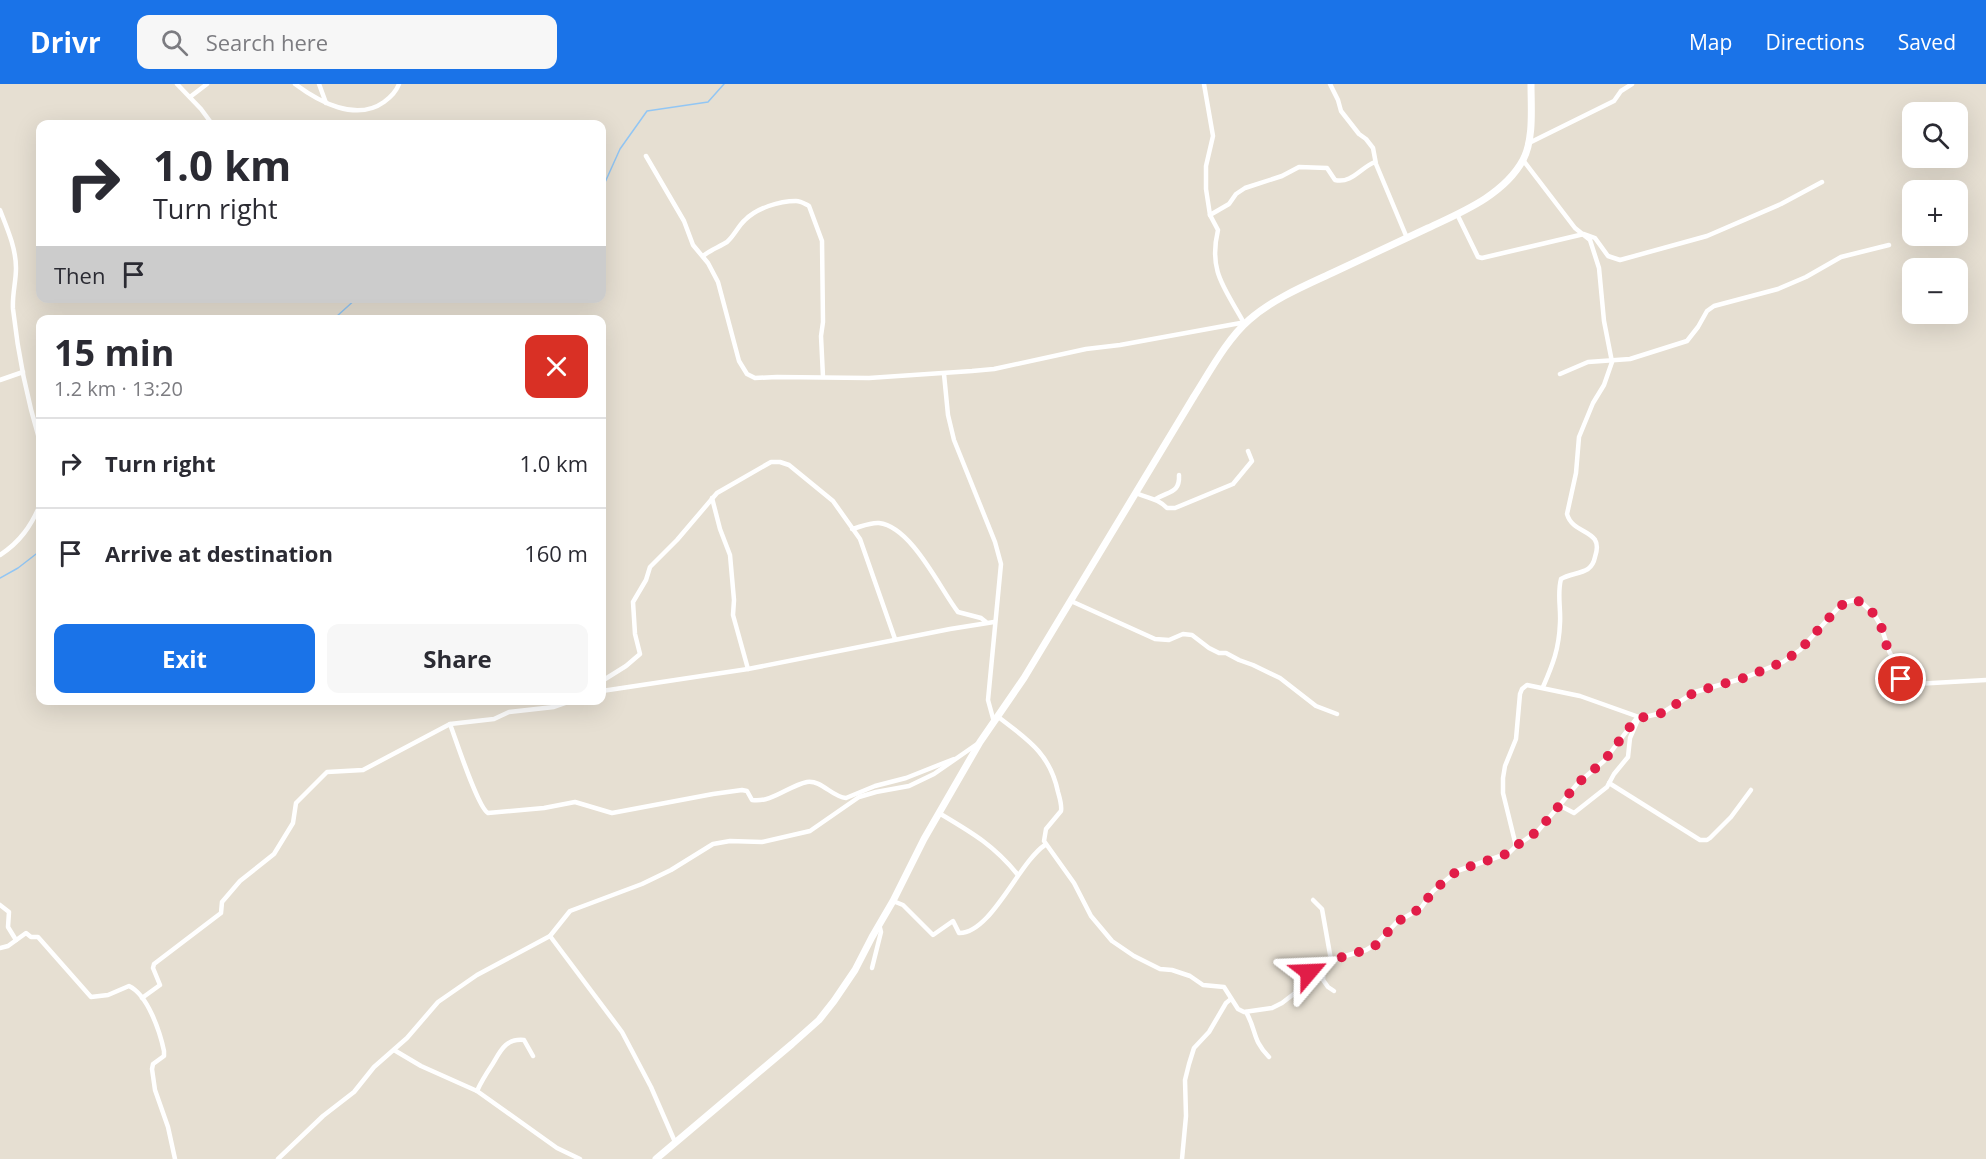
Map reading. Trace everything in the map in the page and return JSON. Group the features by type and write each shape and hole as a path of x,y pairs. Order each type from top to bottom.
{"street":[{"path":"177,84 209,120"},
{"path":"190,97 207,84"},
{"path":"295,84 326,103 348,109 369,110 393,95 399,84"},
{"path":"319,84 326,103"},
{"path":"1204,84 1213,136 1206,166 1206,189 1210,214 1218,230 1214,252 1216,268 1222,285 1246,322"},
{"path":"1330,84 1341,111 1373,148 1375,162 1407,238"},
{"path":"656,1159 819,1020 849,980 980,742 1024,678 1220,356 1246,322 1300,288 1470,208 1504,184 1523,160 1529,143 1532,84"},
{"path":"1529,143 1614,101 1621,91 1632,84"},
{"path":"646,156 684,221 693,245 703,256 721,289 740,361 747,374 755,378 869,378 994,369 1054,354 1246,322"},
{"path":"1523,160 1575,228 1595,238 1605,254 1612,259 1620,260 1707,236 1781,204 1822,182"},
{"path":"1210,214 1229,204 1236,194 1245,188 1282,176 1299,167 1327,168 1338,181 1347,180 1375,162"},
{"path":"703,256 711,249 726,242 737,232 744,220 758,211 781,202 796,201 809,206 822,241 823,322 820,336 823,377"},
{"path":"0,210 10,234 16,264 13,307 23,372 36,426"},
{"path":"1457,214 1475,254 1482,258 1584,234"},
{"path":"1543,687 1557,653 1561,619 1559,593 1561,579 1589,568 1593,565 1597,553 1594,537 1573,526 1566,514 1576,473 1579,437 1604,385 1612,362 1604,321 1599,268 1592,243 1584,234"},
{"path":"1560,374 1588,362 1630,359 1687,341 1707,310 1714,306 1778,290 1841,257 1888,245"},
{"path":"0,380 23,372"},
{"path":"944,374 948,415 954,440 999,554 1000,575 988,700 995,719 1037,749 1054,774 1061,811 1046,829 1043,836 1045,845 1070,878 1091,916 1112,942 1160,969 1172,969 1190,976 1203,985 1224,987 1238,1009 1246,1012 1272,1008 1282,1003 1295,993 1301,977 1332,960 1372,947 1397,922 1421,908 1433,891 1452,875 1466,867 1509,853 1538,831 1578,783 1604,761 1634,721 1640,717 1662,713 1695,692 1744,678 1783,662 1809,641 1846,602 1854,600 1866,606 1874,614 1881,626 1888,651 1905,683 1986,680"},
{"path":"1136,493 1156,499 1167,508 1172,508 1233,484 1252,461 1248,451"},
{"path":"606,678 639,655 633,599 654,562 677,540 712,498 724,488 765,464 780,462 789,465 833,501 860,539 895,639"},
{"path":"1156,499 1175,489 1179,482 1179,475"},
{"path":"712,498 730,555 733,615 748,669"},
{"path":"0,555 26,533 36,513"},
{"path":"852,529 877,523 896,531 916,550 958,612 981,618 987,623"},
{"path":"1071,601 1155,639 1169,640 1184,634 1192,635 1219,653 1226,653 1280,678 1316,706 1337,714"},
{"path":"606,690 748,669 895,639 994,622"},
{"path":"1516,846 1503,793 1503,778 1516,739 1518,706 1522,689 1531,684 1591,700 1640,717"},
{"path":"142,998 160,985 153,968 154,964 221,913 222,902 240,881 274,854 293,823 296,803 323,775 337,771 363,770 450,724 494,719 510,712 560,705"},
{"path":"1560,805 1568,811 1575,812 1603,791 1628,757 1630,738 1640,717"},
{"path":"450,724 476,794 483,810 488,813 544,808 575,802 612,813 742,790 747,791 752,800 756,801 811,782 819,784 841,798 846,798 875,786 912,776 961,756"},
{"path":"278,1159 323,1116 354,1092 374,1067 394,1050 438,1002 466,981 550,936 570,911 642,884 671,870 713,844 730,841 762,842 803,834 860,797 909,786 934,774 980,742"},
{"path":"1609,783 1700,840 1710,838 1731,817 1751,790"},
{"path":"939,813 981,838 1002,856 1018,875"},
{"path":"893,901 903,905 933,935 953,921 959,933 967,932 1006,895 1034,854 1045,845"},
{"path":"1313,900 1322,909 1332,960"},
{"path":"0,905 9,912 8,927 16,940"},
{"path":"872,968 881,932 879,924"},
{"path":"0,948 8,946 26,933 31,937 39,937 91,997 108,995 129,986 142,998 151,1012 164,1051 164,1056 153,1064 152,1069 155,1090 168,1127 175,1159"},
{"path":"550,936 621,1032 651,1087 675,1142"},
{"path":"1324,964 1323,981 1335,991"},
{"path":"1182,1159 1186,1116 1186,1071 1194,1048 1209,1032 1226,1003 1231,999"},
{"path":"1246,1012 1253,1025 1256,1041 1269,1057"},
{"path":"477,1091 498,1053 506,1044 515,1039 524,1040 533,1056"},
{"path":"394,1050 421,1066 477,1091 549,1143 580,1159"}],"waterway":[{"path":"606,180 620,149 647,111 708,102 724,84"},
{"path":"338,315 351,303"},
{"path":"0,578 36,554"}],"route":[{"path":"1309,972 1332,960 1376,945 1397,922 1421,908 1433,891 1447,878 1466,867 1509,853 1538,831 1578,783 1604,761 1636,719 1662,713 1695,692 1744,678 1783,662 1800,650 1846,602 1854,600 1861,602 1874,614 1881,626 1887,647 1901,679"}]}
